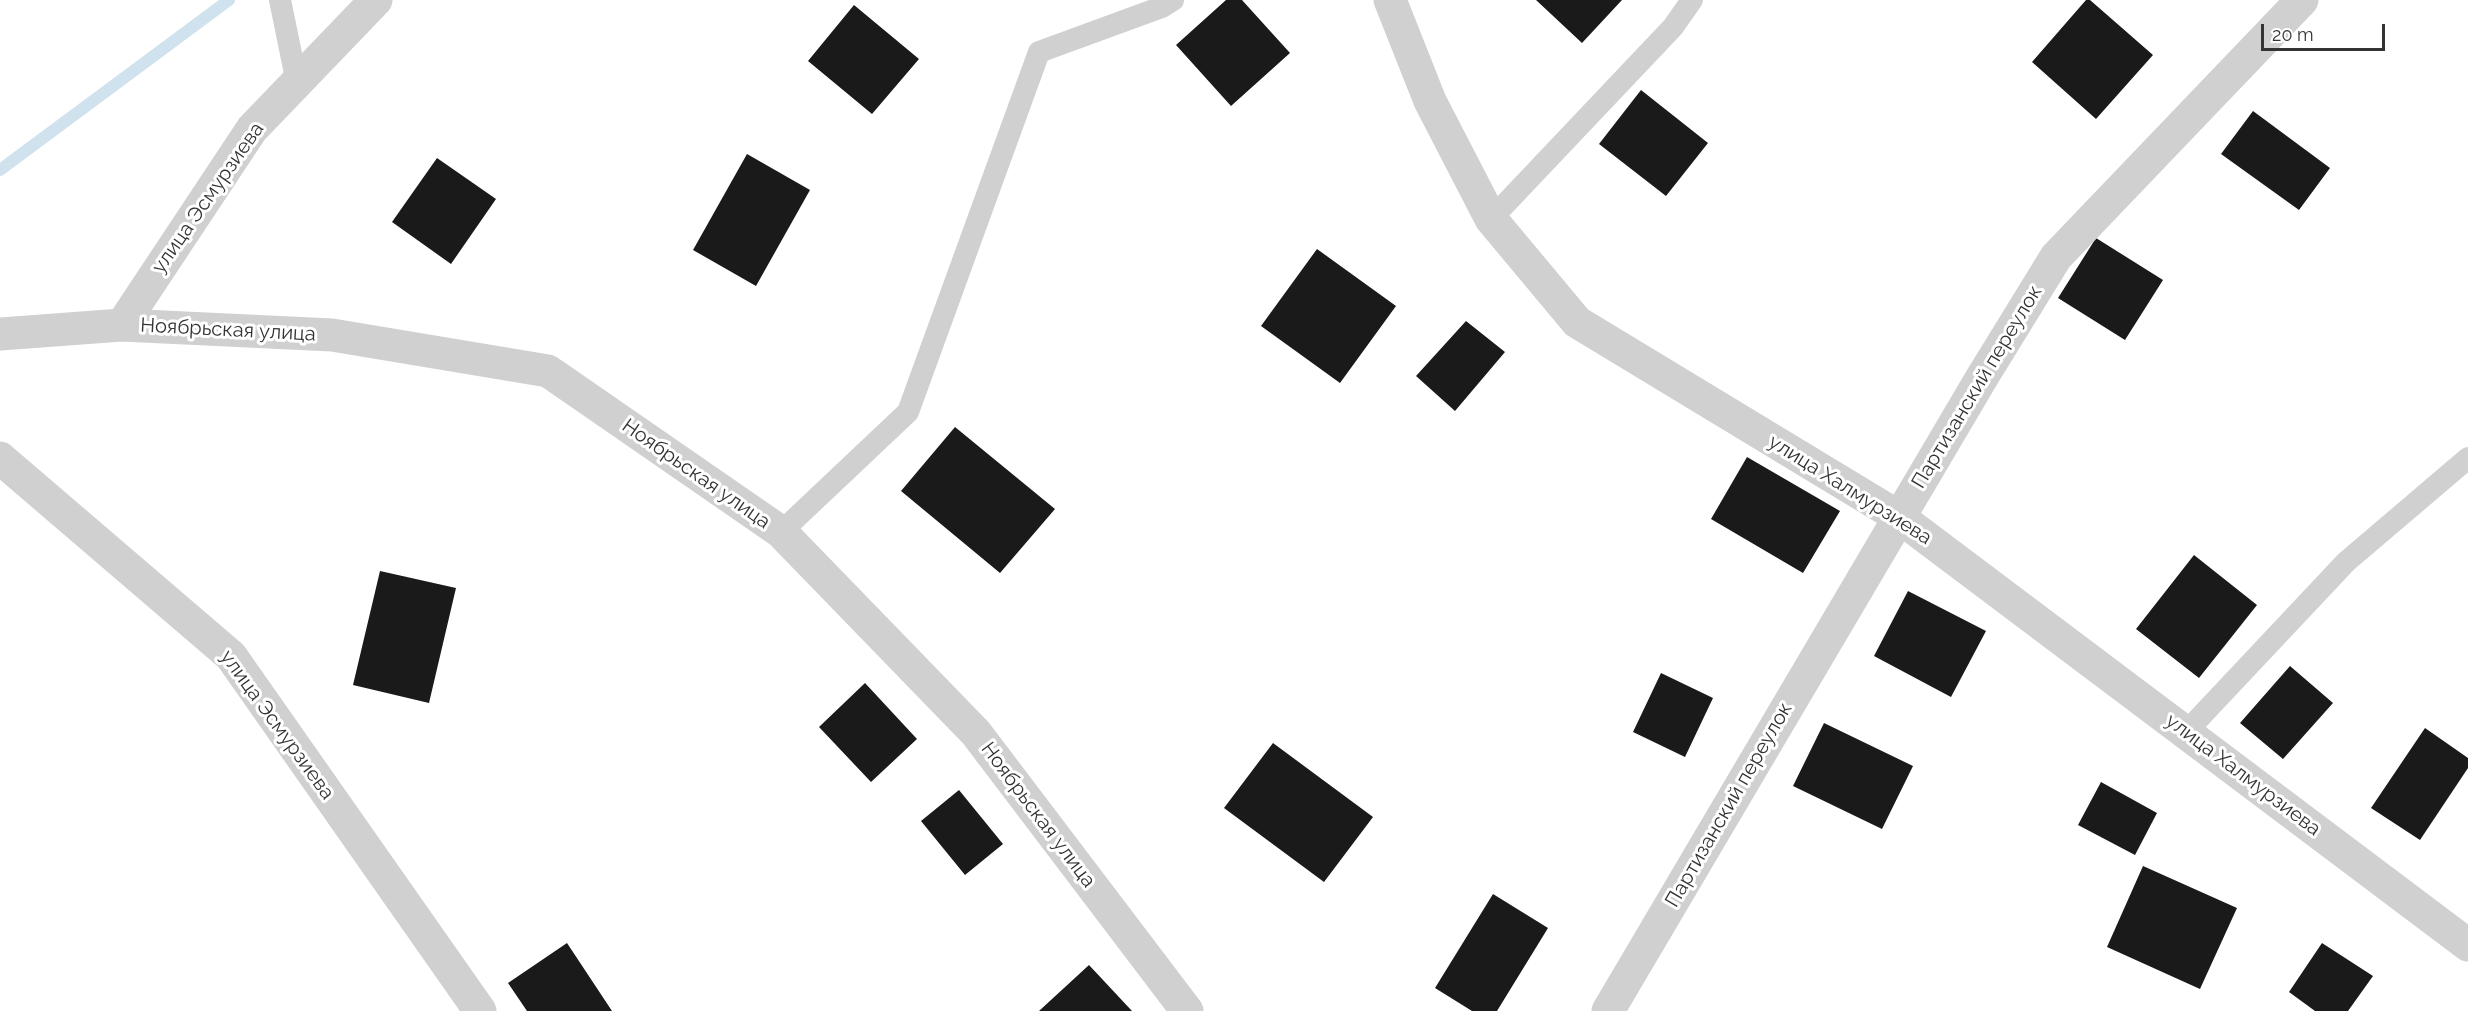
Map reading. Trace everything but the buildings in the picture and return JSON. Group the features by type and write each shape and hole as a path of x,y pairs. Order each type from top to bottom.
{"street":[{"name":"улица Эсмурзиева","path":"122,325 252,129 376,0"},
{"name":"улица Халмурзиева","path":"1390,0 1430,101 1491,219 1577,322 1899,517 2468,945"},
{"name":"Партизанский переулок","path":"1608,1011 2055,257 2302,0"},
{"name":"Ноябрьская улица","path":"0,334 122,325 332,335 548,371 781,532 976,733 1187,1011"},
{"name":"улица Эсмурзиева","path":"0,458 231,656 480,1011"}],"lane":[{"path":"280,0 297,83"},
{"path":"781,532 908,412 1039,52 1162,7 1173,0"},
{"path":"1491,219 1673,27 1692,0"},
{"path":"2186,732 2346,562 2468,458"}],"waterway":[{"path":"0,170 229,0"}]}
